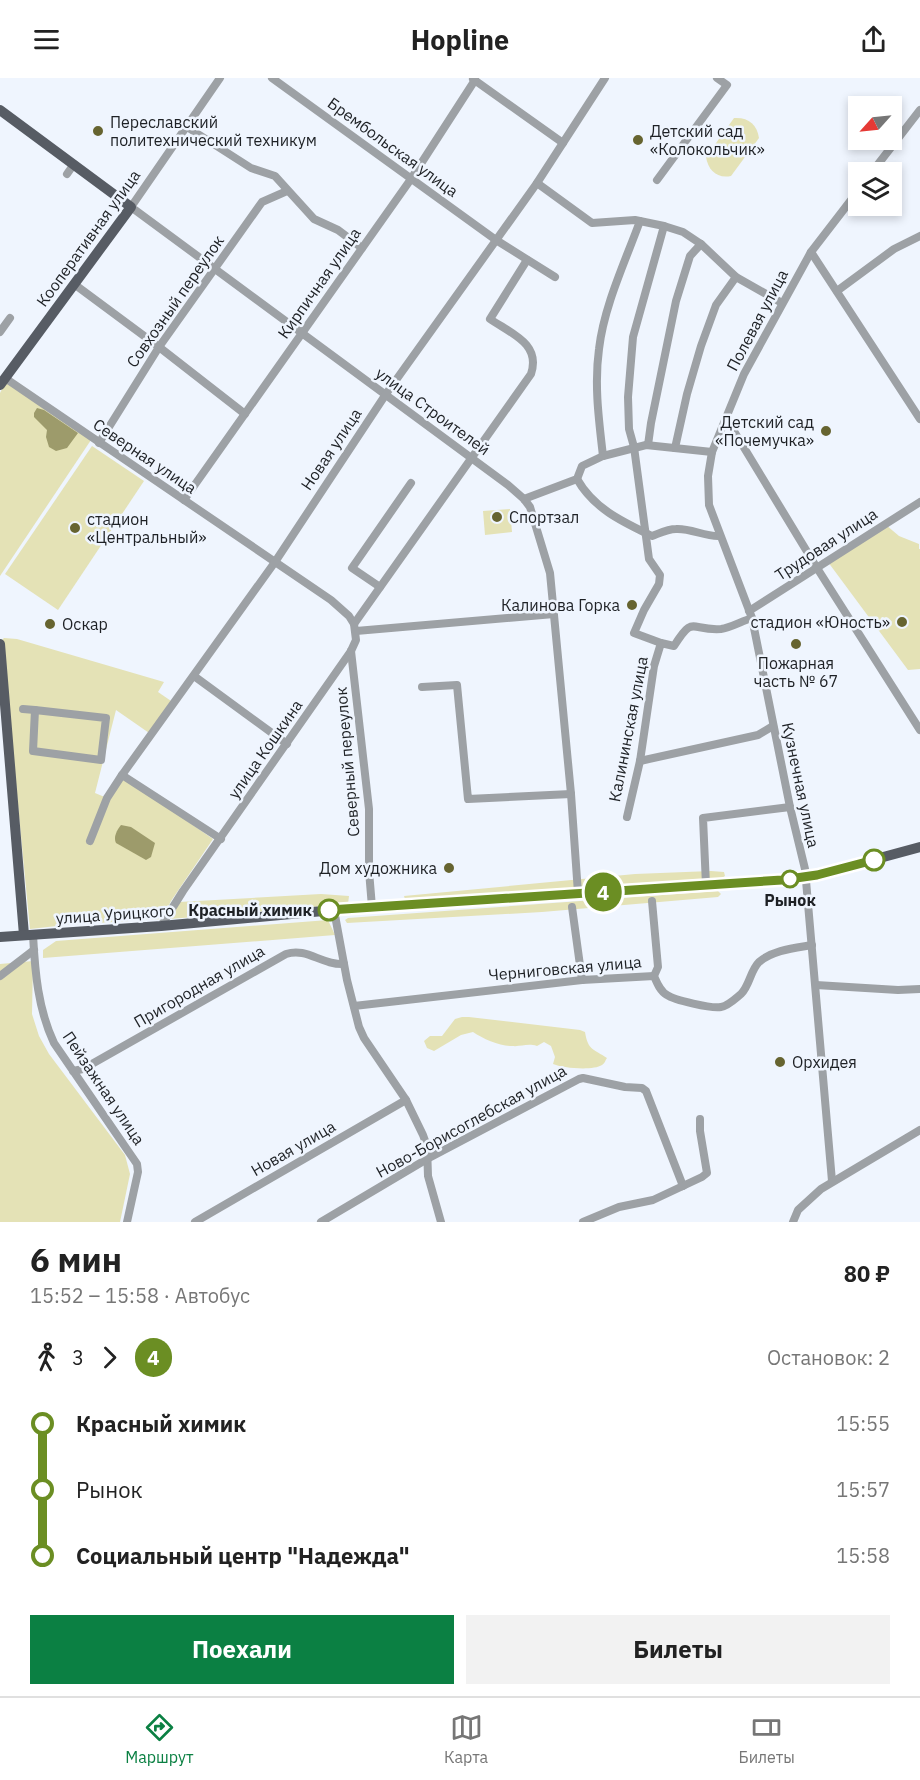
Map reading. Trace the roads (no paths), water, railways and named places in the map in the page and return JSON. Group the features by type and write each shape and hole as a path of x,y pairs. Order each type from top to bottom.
{"main road":[{"name":"улица Строителей","path":"0,110 131,207"},
{"name":"Кооперативная улица","path":"2,382 131,207"},
{"path":"0,644 28,935"},
{"name":"улица Урицкого","path":"0,937 161,926 372,907 806,877 920,847"}],"street":[{"name":"Кооперативная улица","path":"131,207 220,78"},
{"name":"Брембольская улица","path":"272,78 496,240 555,277"},
{"name":"Новая улица","path":"90,841 107,798 122,775 274,562 386,394 537,183 605,78"},
{"path":"657,180 727,85 717,78"},
{"path":"474,79 563,143"},
{"name":"Кирпичная улица","path":"184,500 411,179 474,79"},
{"path":"880,162 920,110"},
{"path":"187,127 250,168 275,176 314,219 338,230 362,248"},
{"path":"67,174 74,164"},
{"path":"537,183 592,223 640,221 683,232 701,244 736,277 782,303"},
{"name":"Совхозный переулок","path":"99,443 159,348 262,202 287,190"},
{"name":"Полевая улица","path":"708,476 712,452 744,374 811,252 848,204"},
{"name":"улица Строителей","path":"131,207 508,485 530,507 550,573 572,794 578,893"},
{"path":"603,456 598,415 599,349 608,310 640,221"},
{"name":"Калининская улица","path":"664,226 633,336 628,397 629,429 634,447 649,559 660,575 659,584 634,633 674,646 685,629 692,626 722,629 750,615"},
{"path":"837,291 894,249 920,236"},
{"path":"648,445 676,301 690,256 701,244"},
{"path":"811,252 920,419"},
{"name":"улица Кошкина","path":"161,926 351,651 356,640 355,628 381,587 531,374 534,355 529,346 490,320 527,260"},
{"path":"675,448 701,346 716,305 736,277"},
{"path":"74,284 245,414"},
{"path":"0,332 10,318"},
{"name":"Северная улица","path":"2,382 99,443 331,600 349,616 355,628"},
{"path":"726,418 816,568 920,730"},
{"path":"712,452 648,445 634,447 603,456 582,466 577,480 584,492 602,508 632,528 652,536 677,528 710,537 720,536"},
{"name":"Кузнечная улица","path":"708,476 708,505 750,615 806,877 832,1181"},
{"path":"524,499 577,480"},
{"path":"381,587 352,568 411,483"},
{"name":"Трудовая улица","path":"750,615 816,568 920,502"},
{"path":"355,628 554,614"},
{"name":"Калининская улица","path":"627,817 640,762 654,666 661,643"},
{"name":"Северный переулок","path":"351,651 369,809 369,871 372,907"},
{"path":"194,676 287,744"},
{"path":"422,687 457,685 468,799 572,794"},
{"path":"23,709 35,710 55,717 83,720 106,718 101,760 80,753 29,750 35,710"},
{"path":"640,762 758,735 773,726"},
{"path":"122,775 221,838"},
{"path":"706,885 703,818 790,807"},
{"path":"652,901 658,967 654,976"},
{"path":"572,907 582,980"},
{"path":"334,910 359,1027 406,1100 423,1135 427,1146 428,1176 441,1222"},
{"name":"Пейзажная улица","path":"28,935 34,950 46,1028 137,1164 138,1172 127,1222"},
{"name":"Черниговская улица","path":"354,1006 582,980 654,976 661,990 669,997 720,1008 727,1005 745,989 753,970 760,962 778,952 812,945"},
{"path":"0,976 34,950"},
{"name":"Пригородная улица","path":"73,1071 82,1069 286,954 294,951 300,952 328,963 344,964"},
{"path":"816,985 897,990 920,989"},
{"name":"Ново-Борисоглебская улица","path":"321,1222 427,1159 579,1078 642,1088 649,1096 682,1186"},
{"name":"Новая улица","path":"195,1222 406,1100"},
{"path":"583,1222 619,1207 653,1200 707,1173 700,1119"},
{"path":"793,1222 798,1210 832,1181 920,1130"}],"place":[{"name":"Переславский политехнический техникум","path":"98,131"},
{"name":"Детский сад «Колокольчик»","path":"638,140"},
{"name":"Детский сад «Почемучка»","path":"826,431"},
{"name":"Спортзал","path":"497,517"},
{"name":"стадион «Центральный»","path":"75,528"},
{"name":"Калинова Горка","path":"632,605"},
{"name":"стадион «Юность»","path":"902,622"},
{"name":"Оскар","path":"50,624"},
{"name":"Пожарная часть № 67","path":"796,644"},
{"name":"Дом художника","path":"449,868"},
{"name":"Рынок","path":"790,879"},
{"name":"Красный химик","path":"329,910"},
{"name":"Орхидея","path":"780,1062"}]}
